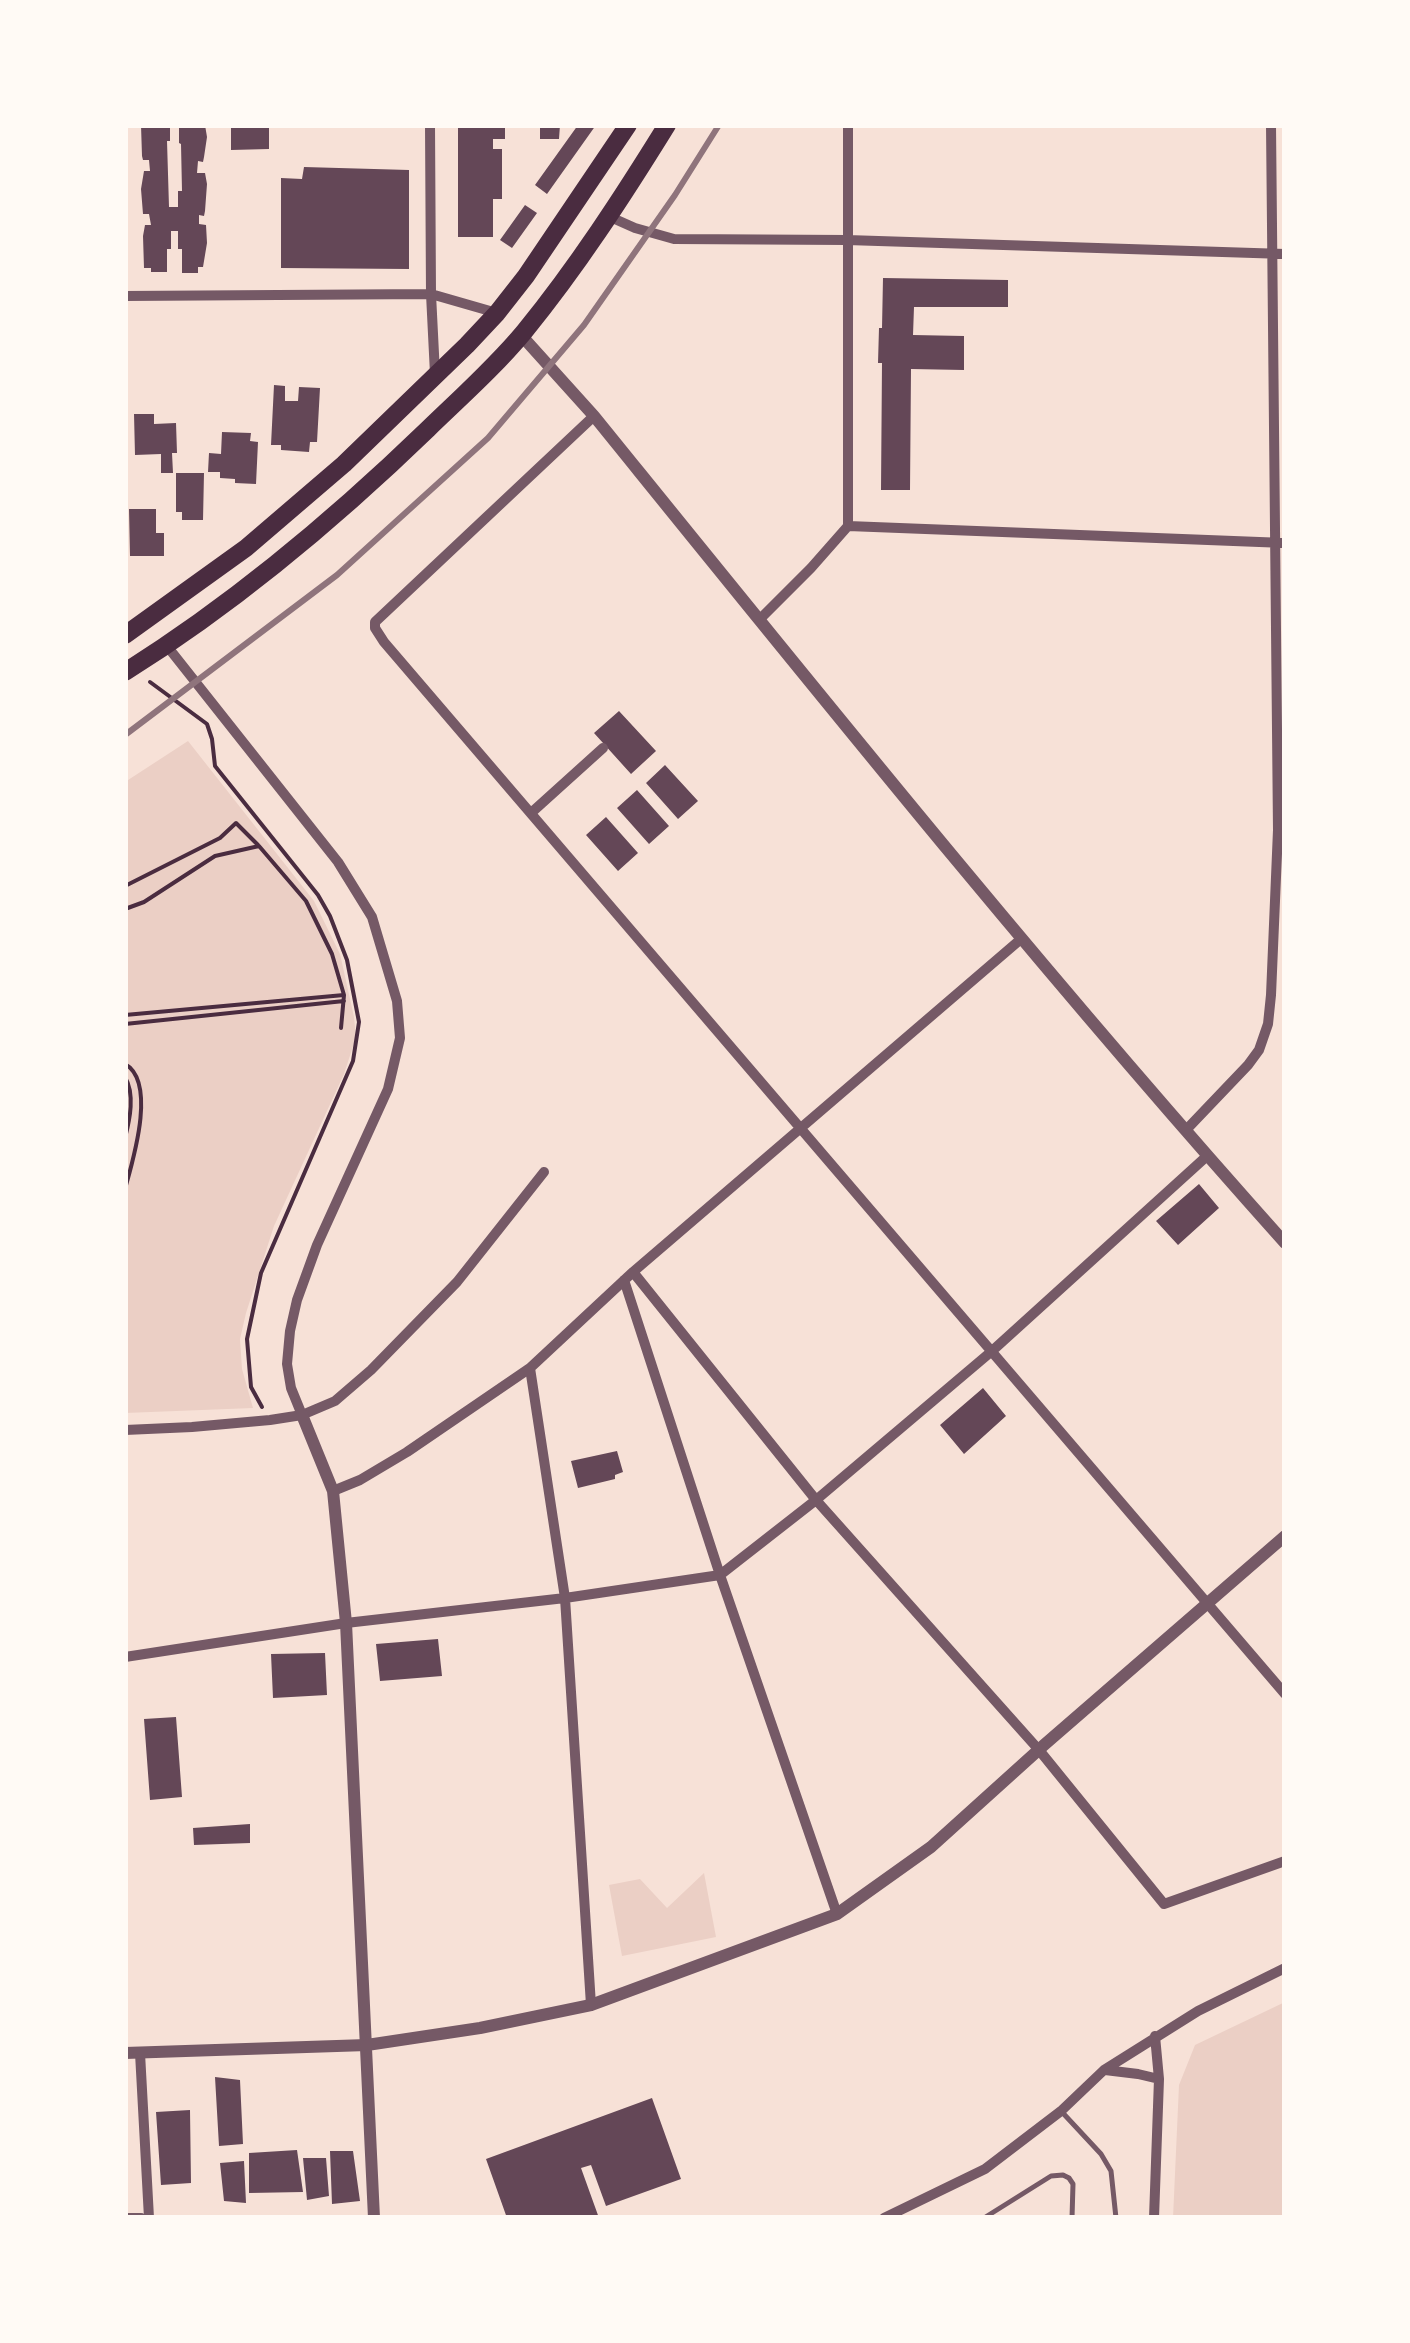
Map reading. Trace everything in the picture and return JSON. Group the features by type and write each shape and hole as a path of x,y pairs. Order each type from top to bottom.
{"main road":[{"path":"125,635 246,548 344,464 435,376 498,312 628,125"},
{"path":"125,672 171,651 267,572 362,493 491,368 554,294 668,125"},
{"path":"498,312 521,335"}],"street":[{"path":"430,125 435,376"},
{"path":"760,620 848,526 848,125"},
{"path":"1186,1130 1259,1050 1271,995 1281,830 1281,543 1279,254 1270,125"},
{"path":"608,216 674,239 847,240 1279,254"},
{"path":"125,296 431,294 498,312"},
{"path":"521,335 594,416 1021,939 1285,1243"},
{"path":"594,416 376,622 375,628 1285,1694"},
{"path":"848,526 1281,543"},
{"path":"171,651 338,862 372,917 397,1001 400,1038 388,1089 317,1246 297,1300 287,1364 291,1388 333,1491 346,1623 374,2218"},
{"path":"531,813 603,748"},
{"path":"333,1491 360,1480 406,1452 530,1368 628,1276 1021,939"},
{"path":"125,1657 346,1623 565,1598 720,1575 816,1500 992,1351 1207,1156"},
{"path":"125,1430 270,1420 302,1415 335,1401 457,1282 544,1172"},
{"path":"628,1276 816,1500 1039,1750 1164,1904 1285,1862"},
{"path":"628,1276 720,1575 838,1914"},
{"path":"530,1368 565,1598 591,2005"},
{"path":"125,2218 145,2218 132,2053 367,2045 480,2028 591,2005 838,1914 932,1847 1285,1536"},
{"path":"884,2218 985,2169 1062,2111 1104,2070 1198,2011 1285,1968"},
{"path":"1154,2218 1158,2079 1155,2036"},
{"path":"1104,2070 1158,2079"}],"lane":[{"path":"1062,2111 1112,2171 1116,2218"},
{"path":"984,2218 1058,2175 1069,2178 1073,2184 1072,2218"}],"path":[{"path":"150,682 206,724 215,766 318,895 346,960 359,1022 353,1061 262,1272 244,1339 251,1387 270,1420"},
{"path":"125,886 220,838 236,823 306,901 332,954 344,998 342,1028"},
{"path":"125,909 144,902 215,856 259,846"},
{"path":"125,1015 344,998"},
{"path":"125,1024 344,998"},
{"path":"125,1064 137,1075 140,1127 125,1189"},
{"path":"125,1076 131,1100 125,1138"}],"shaded area":[{"path":"188,741 314,901 340,954 356,1037 344,1074 274,1226 246,1313 240,1339 242,1369 253,1408 125,1413 125,782"},
{"path":"704,1873 716,1937 622,1956 609,1885 640,1879 667,1908"},
{"path":"1285,2002 1285,2218 1173,2218 1179,2085 1195,2045"}],"building":[{"path":"141,125 170,125 169,207 178,207 178,191 182,191 179,125 205,125 204,157 203,162 198,161 197,173 205,173 207,184 204,216 199,215 199,224 206,225 207,243 203,267 198,267 198,273 182,273 178,231 171,231 167,272 144,268 143,236 145,225 151,225 149,214 143,214 141,189 144,171 150,171 149,160 142,156"},
{"path":"231,125 269,125 269,149 231,150"},
{"path":"458,125 505,125 505,139 493,139 493,149 502,149 502,199 493,199 493,237 458,237"},
{"path":"540,125 560,125 559,139 540,139"},
{"path":"578,125 596,125 547,194 535,185"},
{"path":"304,167 409,170 409,269 281,268 281,178 302,179"},
{"path":"525,205 537,213 512,248 500,240"},
{"path":"883,278 1008,280 1008,307 914,307 913,335 964,336 964,370 911,369 910,490 881,490 882,363 878,363"},
{"path":"274,385 285,386 285,401 298,401 299,387 320,388 317,442 310,442 309,452 281,450 281,445 271,445"},
{"path":"134,414 154,414 154,424 176,423 173,473 161,473 161,454 135,455"},
{"path":"222,432 251,433 250,441 258,442 256,484 235,483 235,479 220,478 220,472 208,472 209,453 221,454"},
{"path":"176,473 204,473 203,520 182,520 182,512 176,512"},
{"path":"129,509 156,509 156,533 164,533 164,556 130,556"},
{"path":"619,711 656,751 631,774 594,733"},
{"path":"665,765 698,801 678,819 646,783"},
{"path":"637,790 669,826 649,844 617,808"},
{"path":"606,817 638,853 618,871 586,835"},
{"path":"1199,1184 1219,1208 1178,1245 1156,1221"},
{"path":"983,1388 1006,1416 964,1454 940,1425"},
{"path":"617,1451 623,1472 615,1475 615,1479 578,1488 571,1461"},
{"path":"438,1639 442,1676 380,1681 376,1644"},
{"path":"325,1653 327,1695 273,1698 271,1654"},
{"path":"176,1717 182,1797 150,1800 144,1719"},
{"path":"250,1824 250,1843 194,1845 193,1828"},
{"path":"215,2077 240,2080 243,2144 219,2146"},
{"path":"652,2098 681,2179 606,2206 591,2165 581,2168 599,2218 507,2218 486,2159"},
{"path":"190,2110 191,2183 161,2185 156,2112"},
{"path":"297,2150 303,2192 249,2193 249,2153"},
{"path":"330,2151 353,2151 360,2201 332,2204"},
{"path":"303,2158 326,2158 329,2196 307,2200"},
{"path":"244,2161 246,2203 224,2201 220,2163"}],"railway":[{"path":"125,735 337,575 488,438 584,325 719,125"}]}
